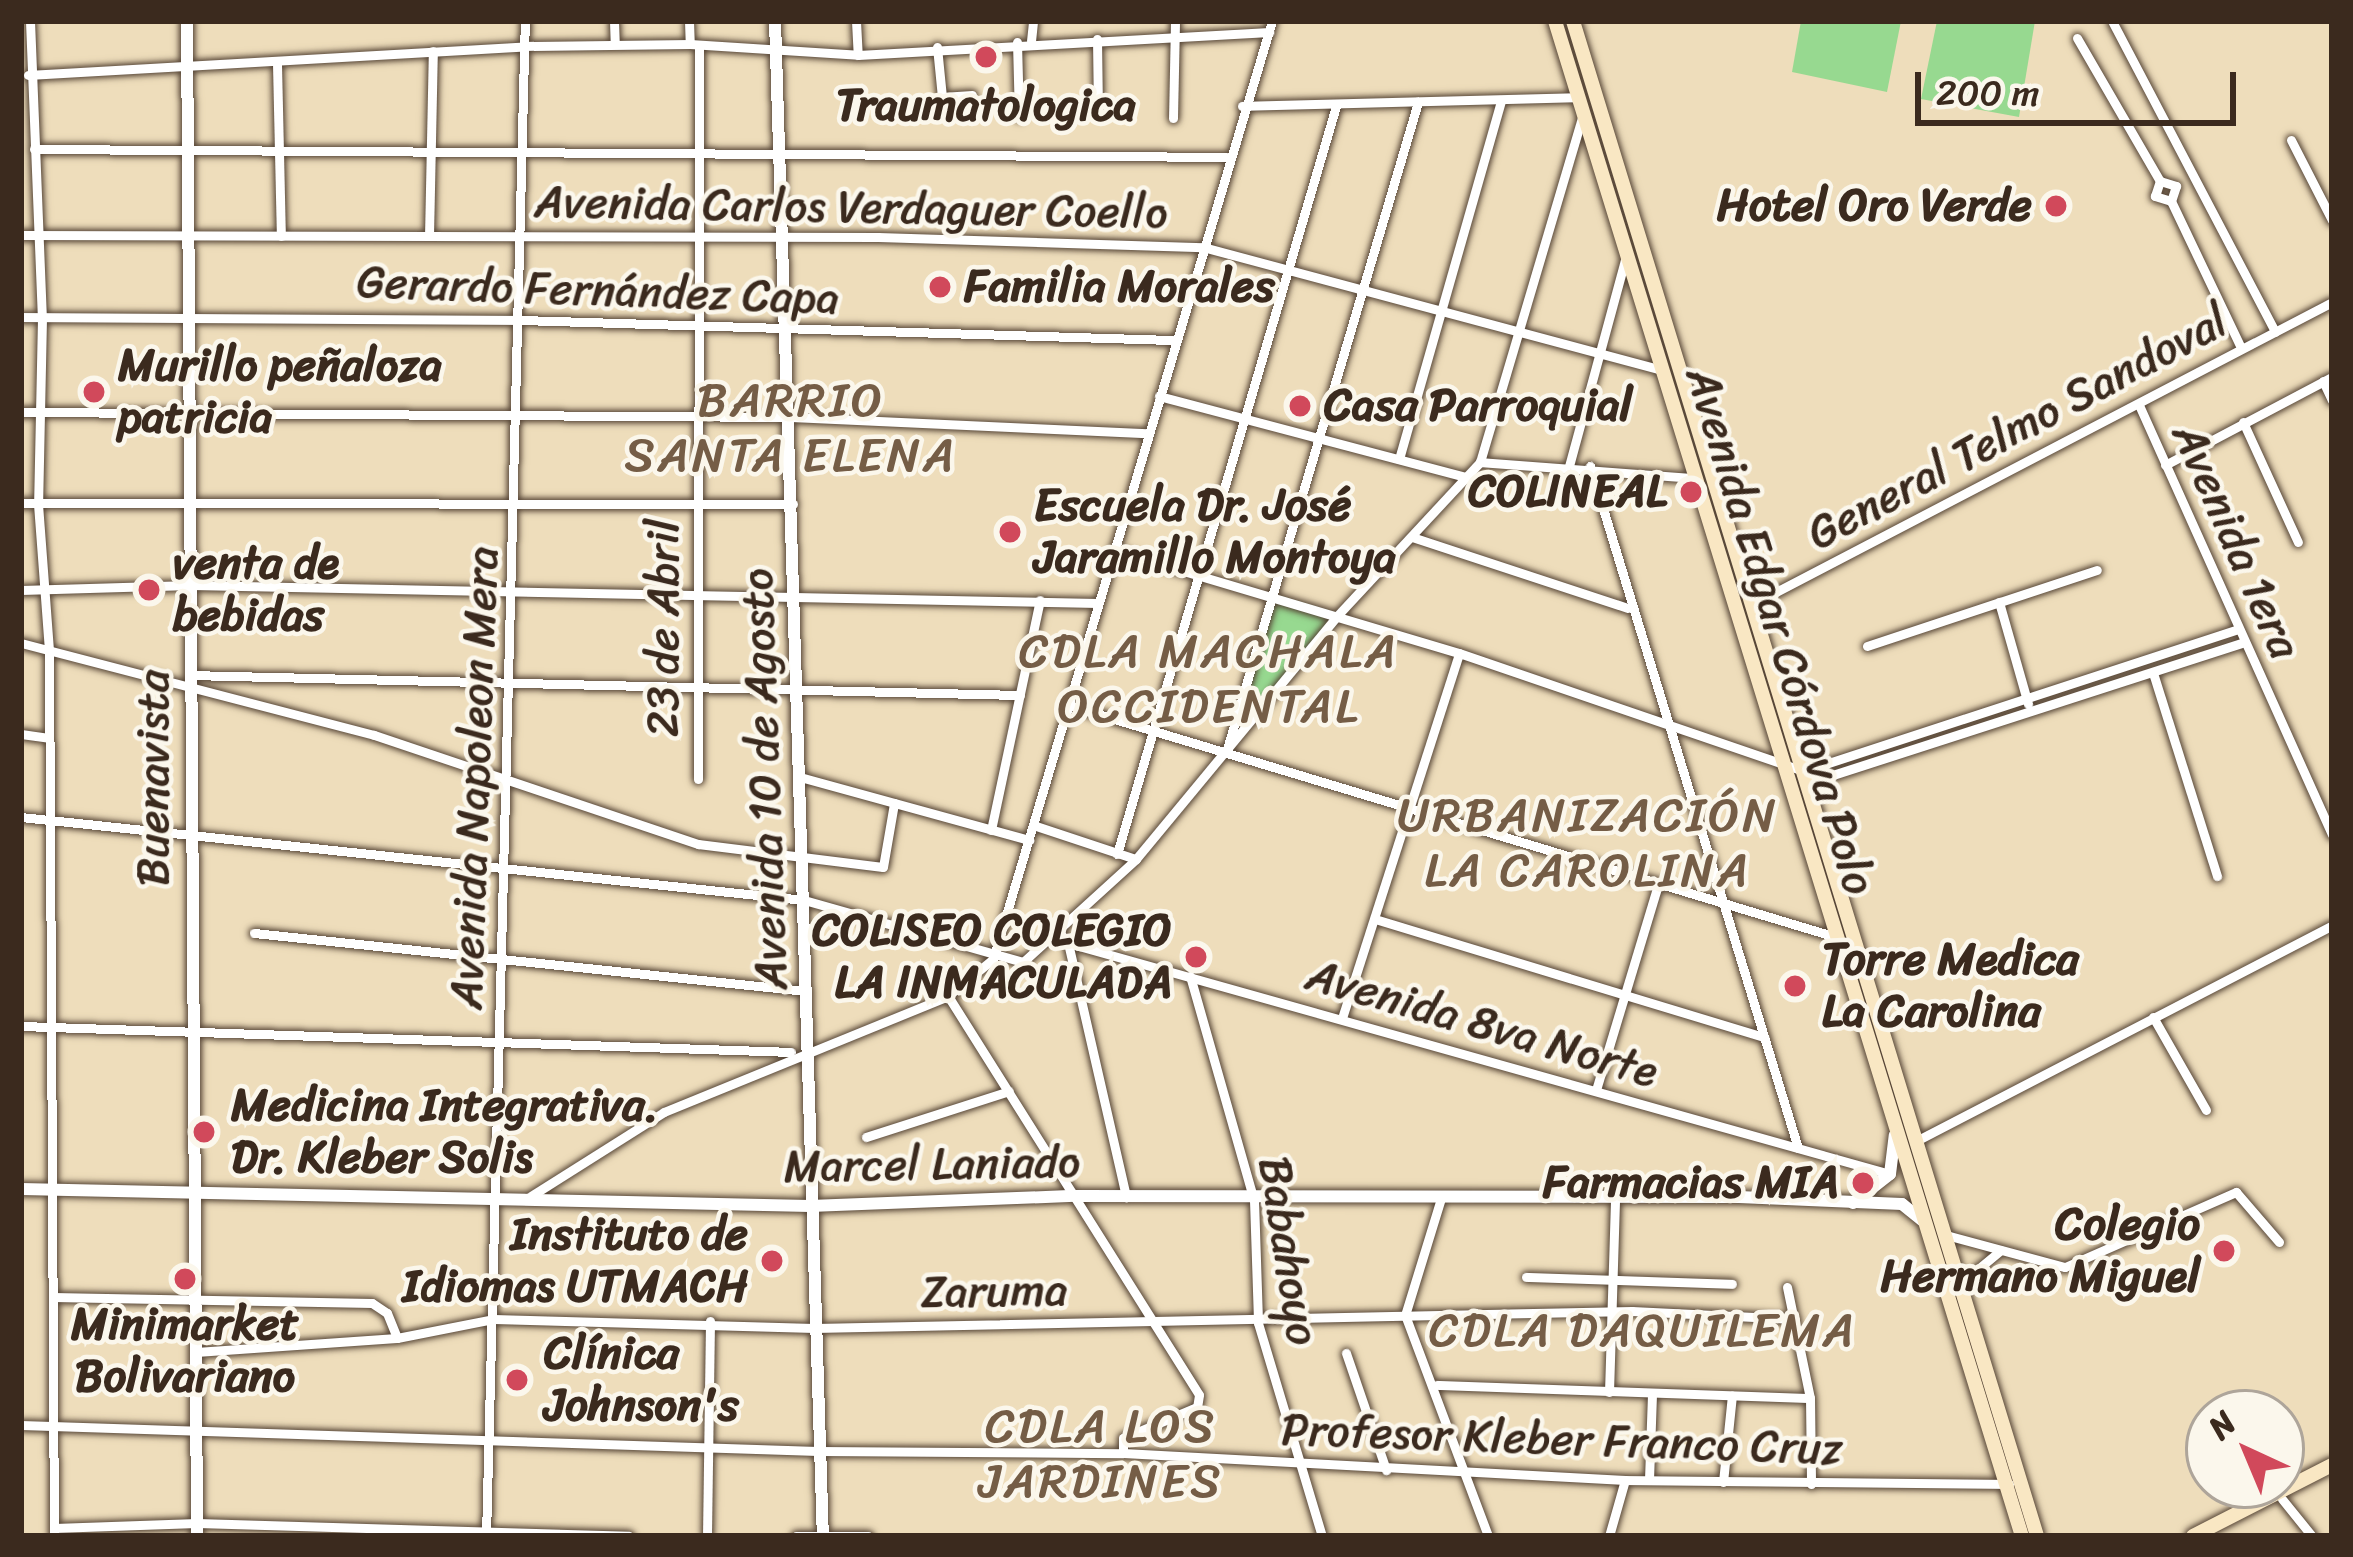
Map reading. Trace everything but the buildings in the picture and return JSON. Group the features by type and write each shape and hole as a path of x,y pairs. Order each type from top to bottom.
{"main road":[{"name":"Avenida Edgar Córdova Polo","path":"1556,21 1922,1220 2013,1483 2037,1536"},
{"name":"Avenida Edgar Córdova Polo","path":"1573,21 1946,1235 2013,1483 2022,1536"},
{"path":"2193,1536 2332,1465"},
{"path":"2210,1536 2263,1509"}],"street":[{"path":"30,21 28,75 42,318 38,504 49,650 54,1532 197,1529 629,1536"},
{"name":"Buenavista","path":"187,21 188,836 197,1529"},
{"name":"Avenida Napoleon Mera","path":"487,1532 525,21"},
{"path":"614,21 615,44"},
{"name":"23 de Abril","path":"689,21 698,155 698,779"},
{"name":"Avenida 10 de Agosto","path":"775,21 800,689 806,991 802,1051 823,1535"},
{"path":"856,21 858,55"},
{"path":"1030,41 1033,21"},
{"path":"1173,118 1174,21"},
{"path":"2112,21 2275,332"},
{"path":"28,75 524,46 694,44 858,55 1270,26 1226,158 993,958 948,996 802,1051 664,1112 531,1196"},
{"path":"2077,38 2160,181 2176,186 2170,201 2241,348"},
{"path":"1096,39 1098,110"},
{"path":"1017,42 1019,116"},
{"path":"937,47 942,97 972,95"},
{"path":"429,236 433,51"},
{"path":"277,64 281,236"},
{"path":"1399,459 1501,100"},
{"path":"21,817 803,900 993,958 1023,962 1136,859 1337,616 1480,463 1522,330 1582,103 1501,100 1242,106"},
{"path":"1226,754 1418,102"},
{"path":"1117,854 1336,106"},
{"path":"2291,140 2332,220"},
{"path":"34,149 189,145 698,155 1226,158"},
{"name":"Avenida Carlos Verdaguer Coello","path":"21,236 522,235 1203,247 1663,370"},
{"path":"1568,466 1626,256"},
{"name":"General Telmo Sandoval","path":"1737,614 2332,302"},
{"name":"Gerardo Fernández Capa","path":"21,317 521,320 698,330 1172,340"},
{"path":"2165,465 2327,379 2332,400"},
{"path":"1159,396 1466,477"},
{"name":"Avenida 1era","path":"2138,405 2332,835"},
{"path":"21,412 790,417 1148,433"},
{"path":"2243,422 2298,542"},
{"path":"1480,463 1590,466 1694,478"},
{"path":"1590,466 1628,608 1798,1148"},
{"path":"21,503 793,504"},
{"path":"1412,537 1628,608"},
{"path":"1113,550 1197,571 1779,757 1806,777"},
{"path":"1867,646 2097,570"},
{"path":"21,590 191,585 1098,603"},
{"path":"991,830 1040,600"},
{"path":"1999,602 2031,714"},
{"path":"1806,777 2239,628"},
{"path":"1806,777 2031,714 2244,642"},
{"path":"21,643 189,680 374,735 505,784 698,844 883,868 894,803"},
{"path":"1342,1018 1459,653"},
{"path":"2152,673 2217,876"},
{"path":"189,680 508,680 1020,695"},
{"path":"1068,706 1723,907 1836,937"},
{"path":"21,734 49,738"},
{"path":"800,777 1028,840"},
{"path":"1033,825 1136,859"},
{"path":"1595,1090 1658,884"},
{"path":"1375,919 1764,1037"},
{"path":"1916,1141 2332,925"},
{"path":"1059,932 1068,943 1126,1197"},
{"path":"254,934 806,991"},
{"name":"Avenida 8va Norte","path":"1068,943 1890,1174"},
{"name":"Babahoyo","path":"1190,976 1254,1200 1258,1323 1322,1536"},
{"path":"948,996 1200,1402 1123,1438 1123,1453"},
{"path":"2153,1017 2206,1111"},
{"path":"21,1026 501,1048 802,1051"},
{"path":"866,1137 1009,1091"},
{"path":"1844,1208 1890,1174 1895,1134"},
{"name":"Marcel Laniado","path":"21,1189 531,1196 810,1206 1075,1196 1254,1200 1615,1197 1844,1208 1902,1204 1922,1220"},
{"path":"1946,1235 2065,1267 2236,1192 2279,1242"},
{"path":"1442,1195 1406,1315 1437,1385 1488,1536"},
{"path":"1609,1392 1615,1197"},
{"path":"1960,1283 2001,1250"},
{"path":"1526,1277 1732,1284"},
{"path":"1787,1287 1810,1398 1811,1484"},
{"path":"53,1297 372,1304 387,1312 397,1339"},
{"name":"Zaruma","path":"196,1352 397,1339 494,1319 710,1321 814,1328 1258,1323 1613,1312 1795,1319"},
{"path":"707,1536 710,1321"},
{"path":"1346,1353 1386,1470"},
{"path":"1437,1385 1810,1398"},
{"path":"1649,1480 1652,1393"},
{"path":"1723,1482 1732,1395"},
{"name":"Profesor Kleber Franco Cruz","path":"21,1425 818,1451 1123,1453 1625,1480 2013,1483"},
{"path":"1610,1536 1625,1480"},
{"path":"2290,1509 2312,1536"},
{"path":"796,1536 868,1536"}],"green space":[{"path":"1801,21 1901,21 1887,92 1792,72"},
{"path":"1937,21 2035,21 2019,117 1921,99"},
{"path":"1276,594 1345,615 1231,751"}],"place":[{"name":"Traumatologica","path":"986,57"},
{"name":"Hotel Oro Verde","path":"2056,206"},
{"name":"Familia Morales","path":"940,287"},
{"name":"Murillo peñaloza patricia","path":"94,392"},
{"name":"Casa Parroquial","path":"1300,406"},
{"name":"COLINEAL","path":"1691,492"},
{"name":"Escuela Dr. José Jaramillo Montoya","path":"1010,532"},
{"name":"venta de bebidas","path":"149,590"},
{"name":"COLISEO COLEGIO LA INMACULADA","path":"1196,957"},
{"name":"Torre Medica La Carolina","path":"1795,986"},
{"name":"Medicina Integrativa. Dr. Kleber Solis","path":"204,1132"},
{"name":"Farmacias MIA","path":"1863,1183"},
{"name":"Colegio Hermano Miguel","path":"2224,1251"},
{"name":"Instituto de Idiomas UTMACH","path":"772,1261"},
{"name":"Minimarket Bolivariano","path":"185,1279"},
{"name":"Clínica Johnson's","path":"517,1380"}],"district":[{"name":"BARRIO SANTA ELENA","path":"791,426"},
{"name":"CDLA MACHALA OCCIDENTAL","path":"1209,678"},
{"name":"URBANIZACIÓN LA CAROLINA","path":"1588,842"},
{"name":"CDLA DAQUILEMA","path":"1643,1330"},
{"name":"CDLA LOS JARDINES","path":"1101,1452"}]}
